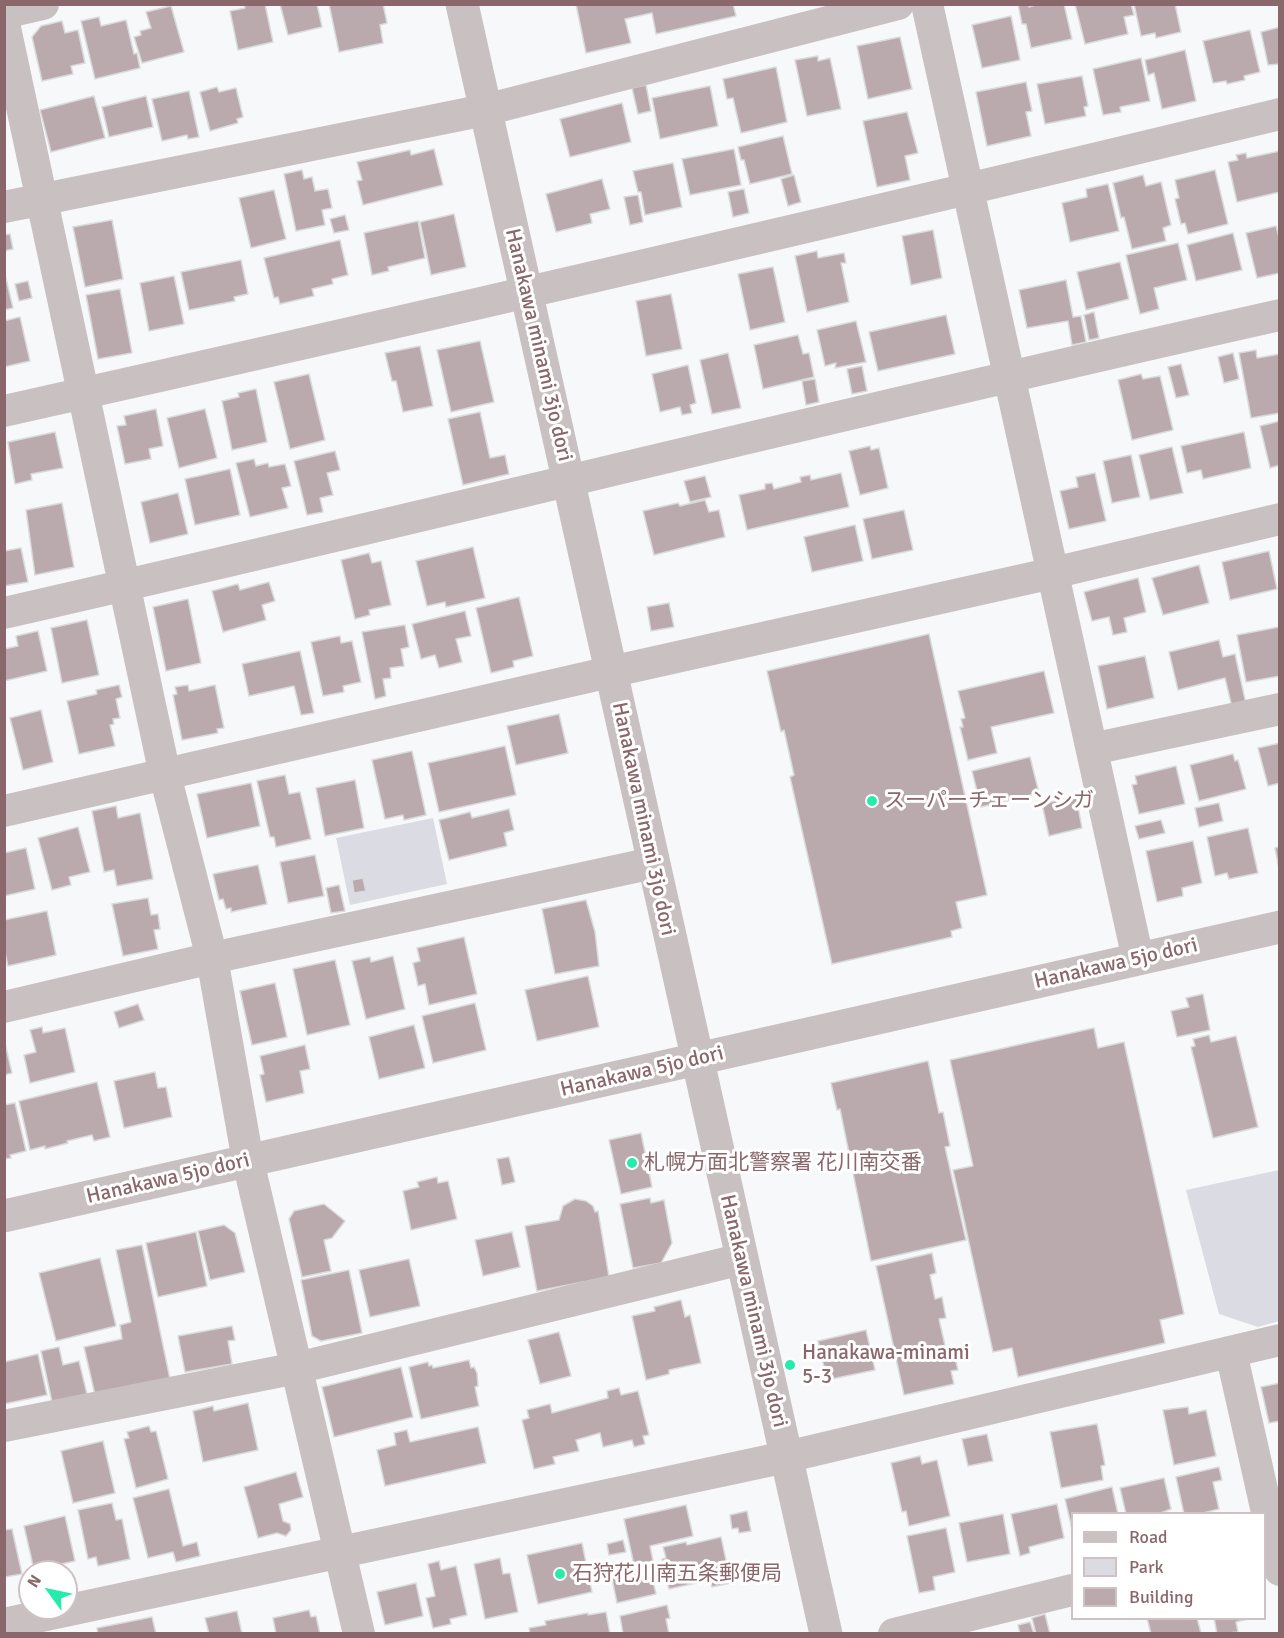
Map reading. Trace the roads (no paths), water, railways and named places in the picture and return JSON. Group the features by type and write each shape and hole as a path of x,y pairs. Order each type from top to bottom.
{"street":[{"path":"4,13 43,4"},
{"name":"Hanakawa minami 3jo dori","path":"462,4 826,1634"},
{"path":"4,207 485,110 898,4"},
{"path":"927,4 1138,959"},
{"path":"4,23 165,775 212,958 248,1161 359,1634"},
{"path":"4,411 526,294 1280,114"},
{"path":"4,613 568,482 1009,375 1280,315"},
{"path":"4,811 1053,573 1280,519"},
{"path":"1092,749 1280,710"},
{"path":"4,1007 212,958 653,863"},
{"name":"Hanakawa 5jo dori","path":"4,1216 1280,927"},
{"path":"4,1426 297,1368 742,1259"},
{"path":"4,1624 786,1458 1280,1340"},
{"path":"1231,1352 1266,1512"},
{"path":"1266,1512 1274,1549"},
{"path":"894,1634 1071,1590"}],"place":[{"name":"スーパーチェーンシガ","path":"872,801"},
{"name":"札幌方面北警察署 花川南交番","path":"632,1163"},
{"name":"Hanakawa-minami 5-3","path":"790,1365"},
{"name":"石狩花川南五条郵便局","path":"560,1574"}]}
